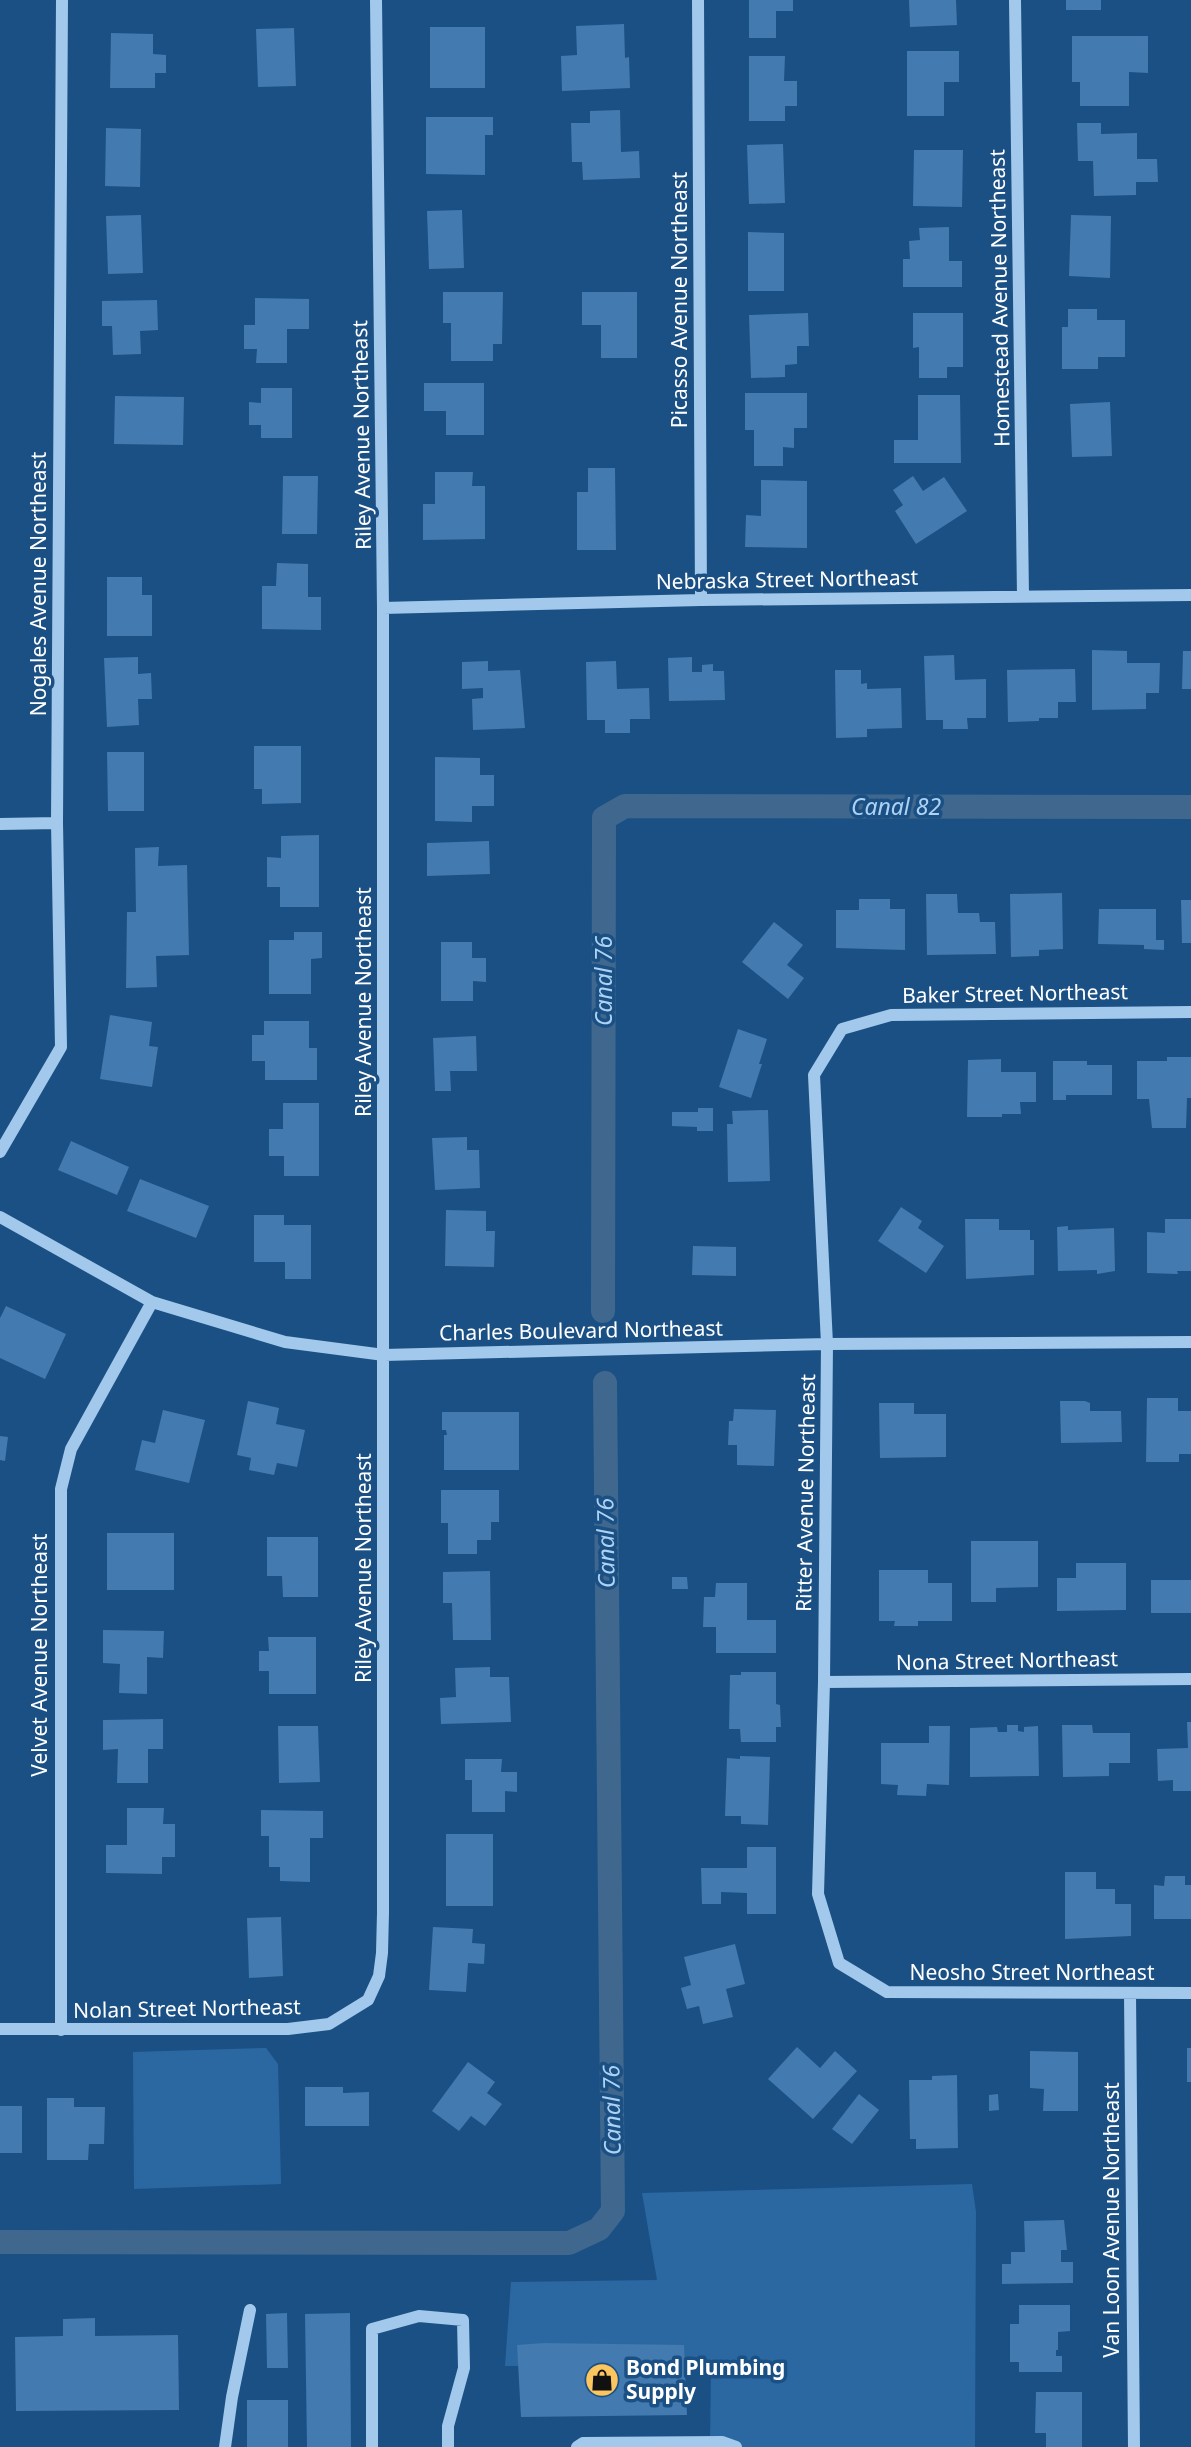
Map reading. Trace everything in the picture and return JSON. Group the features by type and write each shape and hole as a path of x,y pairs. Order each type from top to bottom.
{"street":[{"name":"Nogales Avenue Northeast","path":"0,1152 61,1047 57,822 62,0"},
{"name":"Riley Avenue Northeast","path":"368,2000 379,1976 382,1953 383,608 376,0"},
{"name":"Picasso Avenue Northeast","path":"698,0 701,600"},
{"name":"Homestead Avenue Northeast","path":"1015,0 1023,596"},
{"name":"Nebraska Street Northeast","path":"383,608 701,600 1191,595"},
{"path":"0,824 57,822"},
{"name":"Baker Street Northeast","path":"842,1029 891,1015 1191,1012"},
{"name":"Ritter Avenue Northeast","path":"839,1963 818,1894 824,1682 827,1344 814,1075 842,1029"},
{"name":"Charles Boulevard Northeast","path":"0,1217 152,1302 285,1342 384,1355 827,1344 1191,1342"},
{"name":"Velvet Avenue Northeast","path":"61,2029 61,1489 71,1449 152,1302"},
{"name":"Nona Street Northeast","path":"824,1682 1191,1679"},
{"name":"Neosho Street Northeast","path":"839,1963 887,1992 1191,1993"},
{"name":"Van Loon Avenue Northeast","path":"1130,1993 1133,2447"},
{"name":"Nolan Street Northeast","path":"0,2029 288,2029 329,2024 368,2000"},
{"path":"225,2447 250,2310"},
{"path":"372,2447 372,2329 419,2316 463,2320 464,2368 448,2426 448,2447"},
{"path":"577,2447 583,2444 722,2442 736,2447"}],"shaded area":[{"path":"266,2048 278,2064 281,2184 134,2189 133,2052"},
{"path":"972,2184 976,2212 975,2447 710,2447 711,2364 505,2366 511,2282 657,2280 642,2193"}],"building":[{"path":"749,0 793,0 793,11 776,11 776,38 749,38"},
{"path":"909,0 956,0 957,25 910,27"},
{"path":"1066,0 1101,0 1101,10 1066,10"},
{"path":"624,24 625,58 629,57 630,88 562,91 561,56 577,55 576,26"},
{"path":"430,27 485,27 485,88 430,88"},
{"path":"294,28 296,86 258,87 256,29"},
{"path":"111,33 153,34 153,54 166,55 166,73 155,73 155,88 110,88"},
{"path":"1072,36 1148,36 1148,73 1129,72 1129,106 1080,106 1080,82 1072,82"},
{"path":"907,51 959,51 959,82 944,82 944,116 907,116"},
{"path":"749,56 785,56 784,81 797,81 797,106 785,106 785,121 749,121"},
{"path":"620,110 621,152 639,151 640,178 583,180 582,162 572,162 571,123 590,123 590,111"},
{"path":"426,117 493,117 493,135 485,135 485,175 426,174"},
{"path":"1077,123 1101,123 1101,134 1137,133 1137,159 1157,159 1158,182 1136,182 1136,195 1094,196 1093,161 1078,161"},
{"path":"106,128 141,129 140,187 105,186"},
{"path":"783,144 785,203 749,204 747,145"},
{"path":"914,150 963,150 962,207 913,206"},
{"path":"462,210 464,268 429,269 427,211"},
{"path":"141,215 143,273 108,274 106,216"},
{"path":"1071,215 1111,216 1110,278 1069,276"},
{"path":"949,227 949,261 962,261 962,287 903,287 903,259 910,259 909,241 920,240 919,228"},
{"path":"748,232 784,233 784,291 748,291"},
{"path":"443,292 503,292 502,344 493,344 493,361 451,361 451,323 443,323"},
{"path":"582,292 637,292 637,358 601,358 601,325 582,325"},
{"path":"255,298 309,299 309,329 287,329 287,363 256,363 257,349 244,349 244,325 255,325"},
{"path":"157,300 158,330 140,331 141,354 113,355 112,326 102,326 102,301"},
{"path":"1068,309 1097,309 1097,320 1125,320 1125,357 1098,357 1098,369 1062,369 1062,327 1068,327"},
{"path":"808,313 809,346 797,346 797,364 785,365 785,377 751,378 749,315"},
{"path":"913,313 963,313 963,367 947,367 947,378 919,378 919,347 913,348"},
{"path":"424,383 484,383 484,435 446,435 446,411 424,411"},
{"path":"261,388 292,388 292,438 261,438 261,425 249,425 249,402 261,403"},
{"path":"745,393 807,393 807,428 794,428 794,448 783,447 783,466 754,466 754,430 745,430"},
{"path":"918,395 960,395 961,463 894,463 894,440 918,440"},
{"path":"115,396 184,397 183,445 114,444"},
{"path":"1110,402 1112,456 1072,457 1070,404"},
{"path":"588,468 615,468 616,550 577,550 577,492 588,492"},
{"path":"435,472 473,472 472,486 485,486 485,539 423,540 423,504 435,504"},
{"path":"283,476 318,476 317,534 282,534"},
{"path":"913,476 923,491 944,477 967,511 916,544 895,511 903,505 893,490"},
{"path":"761,480 807,481 807,548 745,547 746,515 761,516"},
{"path":"277,563 308,564 308,597 321,597 321,630 262,629 262,586 276,586"},
{"path":"107,577 142,577 142,595 152,595 152,636 107,636"},
{"path":"1092,650 1127,651 1127,663 1160,663 1159,693 1146,693 1146,709 1092,710"},
{"path":"1183,651 1191,651 1191,689 1182,689"},
{"path":"954,655 955,680 986,679 986,718 967,718 968,729 943,729 943,720 926,720 924,656"},
{"path":"138,657 138,674 151,673 152,699 138,699 139,725 107,727 104,658"},
{"path":"692,657 692,672 702,672 702,665 713,664 713,671 724,671 725,700 669,701 668,658"},
{"path":"488,661 488,671 520,670 525,728 473,730 472,699 483,698 483,688 462,689 462,662"},
{"path":"616,661 617,689 649,688 650,719 630,719 630,733 605,733 605,720 587,720 586,662"},
{"path":"1075,669 1076,702 1058,702 1058,718 1008,722 1007,670"},
{"path":"835,670 861,670 861,684 867,683 867,689 901,688 902,728 867,729 867,737 836,738"},
{"path":"254,746 301,746 301,803 262,804 262,789 254,789"},
{"path":"107,752 144,752 144,811 108,811"},
{"path":"435,757 480,758 480,775 494,775 494,806 472,806 472,822 435,821"},
{"path":"319,835 319,907 280,907 280,887 267,887 267,857 281,858 281,836"},
{"path":"489,841 490,874 427,876 427,843"},
{"path":"159,847 158,866 187,865 189,955 156,956 157,987 126,988 127,912 136,912 135,848"},
{"path":"1062,893 1063,949 1039,950 1039,956 1011,957 1010,894"},
{"path":"926,894 957,894 958,913 979,913 980,922 995,922 996,954 927,955"},
{"path":"859,899 890,899 890,909 905,909 905,950 836,948 836,910 859,910"},
{"path":"1181,900 1191,900 1191,943 1182,943"},
{"path":"1099,909 1156,909 1156,940 1164,940 1164,950 1144,949 1144,945 1098,944"},
{"path":"774,922 803,945 787,965 804,978 788,999 742,962"},
{"path":"294,932 322,932 322,958 311,959 311,994 269,994 269,940 294,940"},
{"path":"441,942 472,942 472,958 486,958 486,982 473,981 473,1001 441,1001"},
{"path":"110,1015 152,1022 149,1046 158,1047 152,1087 100,1079"},
{"path":"264,1021 309,1021 309,1048 317,1048 317,1080 265,1080 265,1061 252,1061 252,1035 264,1035"},
{"path":"738,1029 767,1039 751,1098 719,1087"},
{"path":"476,1036 477,1071 450,1071 451,1091 435,1091 433,1038"},
{"path":"1167,1057 1191,1057 1191,1098 1187,1098 1186,1128 1152,1128 1149,1099 1137,1099 1137,1061 1167,1061"},
{"path":"1001,1059 1001,1072 1036,1072 1036,1102 1020,1102 1021,1114 967,1117 968,1060"},
{"path":"1053,1061 1087,1061 1087,1065 1112,1065 1112,1095 1066,1095 1066,1100 1053,1100"},
{"path":"283,1103 319,1103 319,1176 284,1176 284,1156 269,1156 269,1129 283,1129"},
{"path":"698,1108 713,1108 713,1131 672,1126 672,1112 698,1112"},
{"path":"768,1110 770,1181 728,1182 727,1124 733,1124 732,1111"},
{"path":"467,1137 467,1150 479,1150 480,1188 435,1190 432,1138"},
{"path":"71,1141 129,1167 117,1195 58,1170"},
{"path":"140,1179 209,1206 196,1238 127,1211"},
{"path":"901,1207 922,1221 918,1228 944,1246 926,1273 878,1241"},
{"path":"446,1210 486,1211 486,1231 495,1231 494,1267 445,1266"},
{"path":"254,1215 284,1215 284,1225 311,1225 311,1279 285,1279 285,1262 254,1262"},
{"path":"965,1219 999,1219 999,1230 1030,1230 1030,1240 1034,1240 1034,1275 966,1279"},
{"path":"1165,1219 1191,1219 1191,1271 1177,1271 1178,1274 1147,1273 1147,1232 1165,1233"},
{"path":"1068,1226 1068,1230 1114,1228 1115,1271 1097,1274 1097,1270 1058,1271 1057,1227"},
{"path":"693,1246 736,1247 736,1276 692,1275"},
{"path":"6,1306 66,1334 45,1379 0,1358 0,1318"},
{"path":"1147,1398 1178,1398 1178,1411 1191,1411 1191,1454 1179,1454 1179,1462 1146,1462"},
{"path":"248,1401 279,1408 276,1424 305,1430 297,1467 277,1463 274,1475 249,1470 251,1458 237,1455"},
{"path":"1060,1401 1085,1401 1090,1403 1090,1411 1121,1411 1122,1442 1061,1443"},
{"path":"879,1403 914,1403 914,1414 946,1414 946,1457 880,1458"},
{"path":"734,1409 776,1410 774,1466 737,1465 737,1445 728,1445 729,1421 733,1421"},
{"path":"163,1410 205,1420 189,1483 135,1470 142,1440 155,1443"},
{"path":"442,1412 519,1412 519,1470 444,1470 444,1435 447,1435 446,1430 442,1430"},
{"path":"0,1436 8,1437 5,1461 0,1460"},
{"path":"441,1490 499,1490 499,1522 491,1522 491,1540 477,1540 477,1554 448,1554 448,1523 441,1523"},
{"path":"107,1533 174,1533 174,1590 107,1590"},
{"path":"267,1537 318,1537 318,1597 283,1597 282,1576 267,1576"},
{"path":"971,1541 1038,1541 1038,1587 996,1588 996,1602 971,1602"},
{"path":"1076,1563 1126,1563 1126,1610 1057,1611 1057,1578 1076,1578"},
{"path":"879,1570 928,1570 928,1583 952,1583 952,1621 918,1621 918,1626 894,1626 895,1621 879,1621"},
{"path":"490,1571 491,1640 453,1640 452,1603 443,1603 443,1572"},
{"path":"672,1577 687,1577 688,1589 672,1589"},
{"path":"1151,1580 1191,1580 1191,1613 1151,1613"},
{"path":"716,1583 747,1583 747,1620 776,1620 776,1653 716,1653 716,1627 703,1627 704,1597 715,1597"},
{"path":"103,1630 164,1631 163,1658 147,1657 147,1694 119,1693 120,1664 103,1663"},
{"path":"268,1637 316,1637 316,1694 269,1694 269,1671 259,1671 259,1651 269,1651"},
{"path":"490,1667 490,1677 509,1677 511,1722 441,1724 440,1698 456,1697 455,1668"},
{"path":"741,1672 776,1672 776,1704 780,1705 781,1727 776,1727 776,1742 741,1742 740,1729 729,1729 730,1675 741,1675"},
{"path":"163,1719 163,1749 148,1749 148,1783 117,1783 118,1749 103,1750 103,1720"},
{"path":"1187,1722 1191,1722 1191,1791 1173,1791 1173,1780 1158,1781 1157,1749 1188,1748"},
{"path":"1007,1725 1018,1725 1018,1731 1024,1732 1024,1727 1038,1726 1039,1776 970,1777 970,1728 997,1727 998,1732 1007,1732"},
{"path":"1062,1725 1092,1725 1093,1733 1130,1733 1130,1763 1109,1763 1109,1776 1063,1777"},
{"path":"278,1726 318,1726 320,1782 279,1783"},
{"path":"929,1726 950,1726 949,1785 927,1784 926,1796 897,1795 898,1785 881,1784 881,1743 929,1743"},
{"path":"740,1756 770,1757 768,1825 741,1824 741,1816 725,1816 727,1758 740,1759"},
{"path":"465,1759 502,1759 501,1772 517,1772 517,1792 505,1791 505,1812 472,1812 472,1780 465,1780"},
{"path":"127,1808 164,1808 163,1824 175,1824 175,1857 162,1857 162,1874 106,1873 106,1845 127,1845"},
{"path":"261,1810 323,1811 323,1838 310,1838 310,1882 280,1881 280,1867 269,1867 269,1836 261,1836"},
{"path":"446,1834 493,1834 493,1906 446,1906"},
{"path":"747,1847 776,1847 776,1914 747,1914 747,1893 721,1892 721,1904 702,1904 701,1868 747,1868"},
{"path":"1065,1872 1096,1872 1096,1889 1115,1889 1115,1904 1131,1904 1131,1936 1065,1939"},
{"path":"1165,1876 1185,1876 1185,1885 1191,1885 1191,1919 1154,1919 1154,1885 1164,1886"},
{"path":"281,1917 283,1976 249,1978 247,1918"},
{"path":"433,1927 473,1929 472,1943 485,1944 484,1964 468,1963 466,1992 429,1990"},
{"path":"735,1944 745,1984 726,1989 733,2017 703,2024 699,2006 687,2009 681,1988 691,1985 684,1957"},
{"path":"797,2047 820,2068 835,2051 857,2071 813,2119 768,2079"},
{"path":"1187,2048 1191,2048 1191,2082 1187,2082"},
{"path":"1030,2051 1078,2052 1078,2111 1043,2111 1044,2089 1030,2088"},
{"path":"468,2062 495,2082 487,2093 502,2104 485,2126 471,2116 459,2131 432,2111"},
{"path":"957,2075 958,2148 916,2149 916,2139 910,2139 909,2080 932,2080 932,2076"},
{"path":"305,2087 343,2087 343,2093 369,2092 369,2126 305,2126"},
{"path":"859,2094 879,2110 852,2144 832,2129"},
{"path":"998,2094 999,2110 989,2111 989,2095"},
{"path":"47,2098 74,2098 74,2107 105,2107 104,2144 89,2144 88,2160 47,2160"},
{"path":"0,2106 22,2106 22,2153 0,2153"},
{"path":"1064,2220 1067,2250 1061,2250 1061,2262 1073,2262 1073,2283 1002,2284 1002,2264 1011,2264 1011,2252 1025,2252 1024,2221"},
{"path":"1019,2305 1070,2305 1070,2331 1058,2332 1056,2356 1062,2356 1062,2372 1019,2372 1019,2362 1010,2362 1010,2324 1019,2324"},
{"path":"287,2313 288,2368 267,2368 266,2314"},
{"path":"350,2313 351,2447 307,2447 305,2314"},
{"path":"95,2318 95,2336 178,2335 179,2410 16,2411 15,2337 63,2336 63,2319"},
{"name":"Bond Plumbing Supply","path":"517,2345 684,2345 687,2415 521,2417"},
{"path":"1036,2392 1082,2392 1082,2447 1046,2447 1046,2433 1035,2433"},
{"path":"247,2400 288,2400 288,2447 247,2447"}],"waterway":[{"name":"Canal 82","path":"603,1311 604,818 625,806 1191,807"},
{"name":"Canal 76","path":"0,2242 569,2243 599,2229 613,2211 605,1383"}],"place":[{"name":"Bond Plumbing Supply","path":"602,2380"}]}
